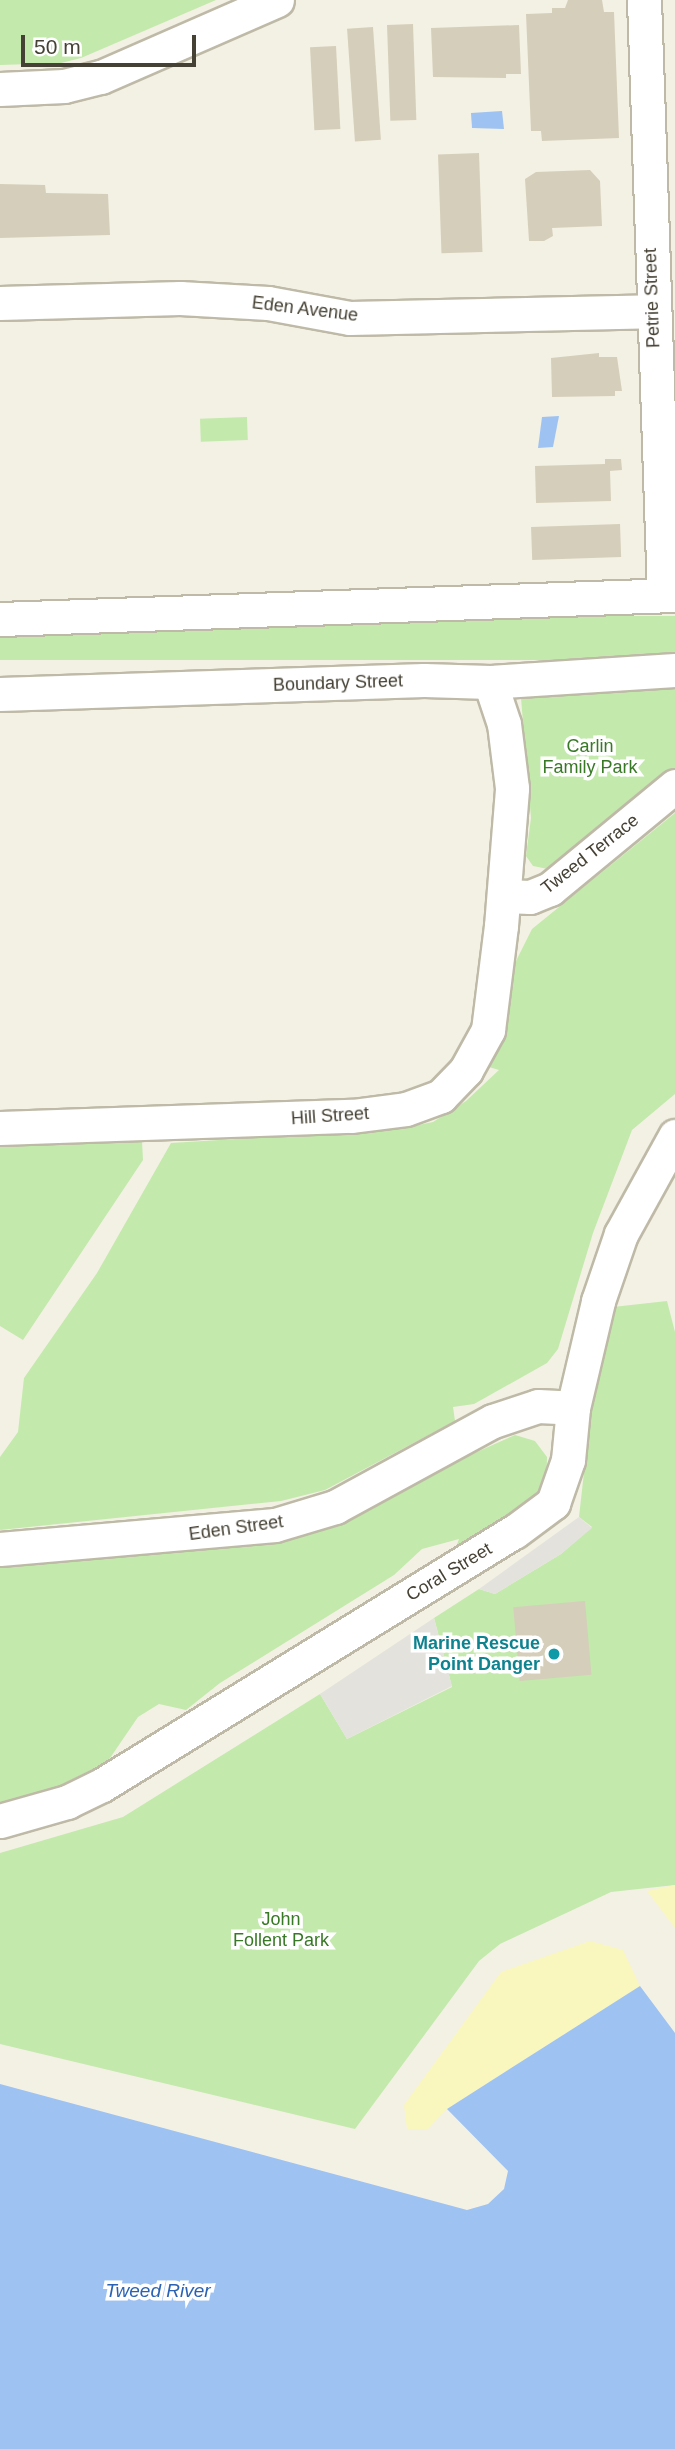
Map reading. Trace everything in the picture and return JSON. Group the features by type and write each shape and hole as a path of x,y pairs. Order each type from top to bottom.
{"street":[{"path":"0,89 64,86 101,77 277,0"},
{"name":"Petrie Street","path":"644,0 652,311 670,595"},
{"name":"Eden Avenue","path":"0,303 180,298 268,303 351,318 652,311"},
{"path":"0,619 670,595"},
{"name":"Boundary Street","path":"0,694 424,680 490,682 675,670"},
{"path":"490,682 508,743 512,788 504,896"},
{"name":"Tweed Terrace","path":"504,896 530,897 550,889 675,786"},
{"name":"Hill Street","path":"0,1128 352,1116 407,1109 440,1096 466,1070 488,1030 504,896"},
{"name":"Coral Street","path":"0,1821 67,1802 102,1785 514,1532 553,1503 561,1488 573,1408 598,1301 621,1234 675,1136"},
{"name":"Eden Street","path":"0,1549 275,1525 335,1507 493,1421 538,1406 573,1408"}],"green space":[{"path":"0,0 216,0 81,58 61,63 0,65"},
{"path":"247,417 248,440 201,442 200,419"},
{"path":"0,616 675,616 675,660 0,660"},
{"name":"Carlin Family Park","path":"675,687 675,769 553,870 533,866 526,856 531,818 521,698"},
{"path":"675,813 675,1094 632,1130 593,1233 558,1349 547,1363 474,1404 453,1407 455,1421 325,1490 281,1501 0,1530 0,1457 18,1432 24,1378 97,1273 171,1143 399,1129 433,1122 466,1101 499,1070 489,1067 501,1038 512,969 532,929"},
{"path":"142,1141 143,1160 23,1340 0,1326 0,1144"},
{"name":"John Follent Park","path":"667,1301 675,1332 675,1885 611,1892 500,1944 479,1961 355,2129 0,2044 0,1853 123,1817 320,1694 347,1739 452,1687 434,1618 479,1589 495,1594 561,1554 592,1527 579,1517 593,1392 613,1307"},
{"path":"515,1435 535,1441 547,1457 546,1494 454,1553 459,1539 422,1549 394,1575 220,1683 186,1710 159,1704 138,1717 108,1761 34,1799 0,1806 0,1559 184,1541 246,1547 282,1539"}],"sand":[{"path":"675,1885 675,1928 647,1891"},
{"path":"590,1941 623,1950 640,1986 447,2109 428,2129 407,2129 404,2105 501,1972"}],"shaded area":[{"path":"579,1517 592,1528 561,1554 495,1594 479,1589"},
{"path":"434,1618 452,1686 347,1739 320,1694"}],"water":[{"path":"502,111 504,129 472,128 471,113"},
{"path":"559,416 553,447 538,448 542,417"},
{"name":"Tweed River","path":"640,1986 675,2033 675,2449 0,2449 0,2084 467,2210 488,2204 504,2189 508,2171 447,2109"}],"building":[{"path":"568,0 602,0 604,12 614,12 619,138 542,141 541,131 531,131 526,14 552,13 552,8 565,8"},
{"path":"413,24 416,120 390,121 387,25"},
{"path":"519,25 521,74 506,74 506,78 433,77 431,28"},
{"path":"373,27 381,140 355,142 347,29"},
{"path":"336,46 340,129 314,130 310,47"},
{"path":"479,153 482,252 441,253 438,154"},
{"path":"590,170 600,181 602,226 552,228 553,236 544,241 529,241 525,179 536,172"},
{"path":"0,184 45,185 46,193 108,194 110,235 0,238"},
{"path":"599,353 599,357 617,357 622,391 615,391 615,396 552,397 551,358"},
{"path":"605,459 621,459 622,470 610,471 611,501 536,503 535,466 605,464"},
{"path":"620,524 621,557 532,560 531,527"},
{"name":"Marine Rescue Point Danger","path":"585,1601 591,1675 520,1681 513,1607"}],"place":[{"name":"Marine Rescue Point Danger","path":"554,1654"}]}
